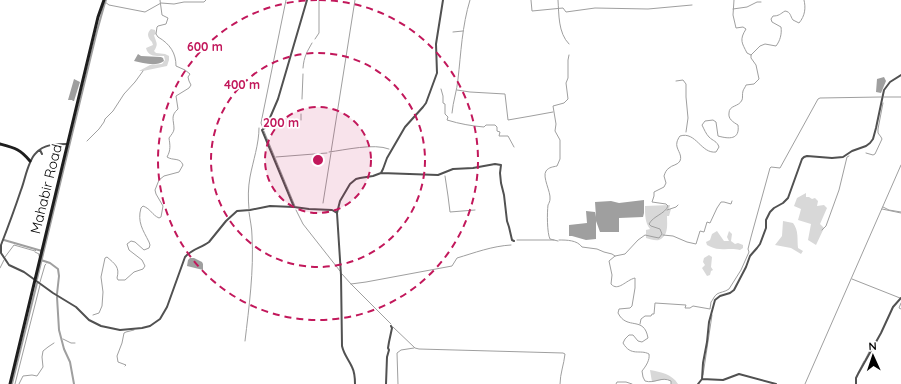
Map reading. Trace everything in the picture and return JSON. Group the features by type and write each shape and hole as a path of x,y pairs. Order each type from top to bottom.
{"street":[{"name":"Mahabir Road","path":"10,384 98,17 104,0"},
{"path":"294,207 262,130 266,127 278,99 307,0"},
{"path":"381,173 386,158 405,127 426,103 436,77 436,44 443,0"},
{"path":"698,384 702,380 709,322 715,300 720,296 734,290 750,256 760,244 766,228 766,220 771,211 788,198 802,159 804,156 832,158 843,157 870,143 873,139 876,128 884,90 890,82 901,75"},
{"path":"0,144 19,150 25,154 30,161"},
{"path":"68,144 55,144 44,147 36,153 30,161 0,250 2,256 9,265 24,272 35,281 76,307 89,320 101,326 120,330 142,328 150,326 156,322 163,316 185,257 190,252 206,245 230,216 237,211 250,210 266,206 332,210 337,212"},
{"path":"40,150 42,154"},
{"path":"356,384 355,374 342,346 341,275 337,212 340,201 350,184 356,179 381,173 438,174 454,169 495,164 502,165 500,173 507,221 512,240 514,241"},
{"path":"856,384 856,378 881,333 893,307 901,298"},
{"path":"386,384 387,357 389,354 388,348 392,328 391,326"},
{"path":"702,380 723,380 739,374 776,384"}],"shaded area":[{"path":"151,29 155,30 156,34 154,35 157,45 154,51 156,53 169,56 169,60 167,66 139,71 150,65 162,64 165,60 164,56 153,55 147,51 146,48 153,45 148,36"},
{"path":"138,54 141,56 161,57 164,61 153,64 134,61"},
{"path":"884,77 886,81 881,93 876,92 877,79"},
{"path":"74,79 80,82 73,101 68,100"},
{"path":"806,193 806,197 812,199 815,198 818,201 817,206 824,205 827,208 820,224 824,228 816,245 808,240 811,224 798,220 801,209 794,206 797,198"},
{"path":"644,200 643,217 619,218 619,232 600,232 596,221 596,239 586,240 569,236 569,225 587,223 586,211 595,212 596,217 595,202 611,201 619,203"},
{"path":"670,205 669,209 671,209 669,216 667,216 667,230 664,236 659,240 646,238 646,230 650,229 646,221 645,206"},
{"path":"783,221 793,223 795,226 798,248 803,251 801,254 791,248 775,245 782,236"},
{"path":"717,231 724,241 729,241 727,237 729,231 732,234 731,241 735,244 738,243 743,245 743,248 740,250 718,249 707,245 706,242 710,240 712,234"},
{"path":"709,255 712,257 711,267 713,270 711,271 710,275 707,276 702,268 705,265 703,262 704,258"},
{"path":"190,258 194,258 202,262 203,270 187,266"},
{"path":"650,370 673,378 678,384 671,384 671,381 666,379 652,382"}],"waterway":[{"path":"37,279 97,31 106,0"},
{"path":"93,315 99,313 102,306 103,292 101,277 105,258 107,257 116,266 118,271 118,280 125,280 134,272 143,269 145,266 142,260 129,250 127,244 131,241 135,242 144,250 149,248 149,242 140,222 141,208 143,206 157,217 161,217 163,206 155,190 159,180 164,176 179,172 183,165 180,161 167,157 170,150 169,138 174,130 173,116 178,109 176,96 189,88 191,85 188,77 190,74 176,66 172,49 156,34 157,27 166,24 168,18 162,15 160,0"},
{"path":"105,2 109,5 145,12 161,3 174,4 184,2 204,2 206,0"},
{"path":"263,128 261,123 286,0"},
{"path":"315,39 319,33 319,0"},
{"path":"331,152 355,0"},
{"path":"452,113 463,30 470,0"},
{"path":"531,0 532,11 563,8 566,12 595,8 648,9 692,5"},
{"path":"558,0 561,29 565,40 569,44"},
{"path":"734,0 733,15 736,28 743,27 746,29 742,36 742,41 747,53 751,55"},
{"path":"671,384 671,381 664,379 652,382 645,381 642,371 648,361 649,354 629,350 623,343 629,335 633,335 638,341 642,342 648,338 643,327 626,321 618,313 619,309 630,308 632,306 635,278 619,286 614,286 611,284 612,275 609,261 615,256 625,254 645,235 659,238 662,234 660,229 649,224 668,206 666,204 652,202 654,192 664,187 666,183 664,176 666,171 680,161 681,156 677,147 677,141 680,136 686,135 694,139 706,150 711,152 716,152 719,147 705,131 702,125 705,121 713,120 716,122 718,136 726,138 735,136 738,130 738,125 730,119 729,110 741,102 743,90 746,85 754,84 759,79 756,65 751,58 751,55 760,46 765,44 776,46 779,42 781,27 772,22 771,19 773,16 785,11 789,13 793,20 799,23 803,18 805,6 804,0"},
{"path":"733,9 747,7 757,2 761,2"},
{"path":"453,32 463,31"},
{"path":"303,68 305,57 312,43"},
{"path":"558,241 550,239 549,236 547,213 550,196 545,174 548,169 557,166 560,159 560,140 555,131 556,124 553,106 564,103 568,99 566,83 568,78 569,55"},
{"path":"87,141 99,129 105,119 113,111 124,94 143,71"},
{"path":"302,99 303,74"},
{"path":"676,81 683,80 686,84 688,118 686,132"},
{"path":"441,89 443,103 445,104 445,114 448,117 447,120 479,127 495,125 497,127 497,131 500,132 499,136 508,136 514,147"},
{"path":"457,90 505,94 508,120 553,112"},
{"path":"640,324 641,319 645,316 651,316 654,314 655,303 686,305 685,308 690,308 693,306 710,309 711,302 716,295 729,289 741,270 749,252 748,249 770,168 780,168 818,99 881,97"},
{"path":"884,97 901,97"},
{"path":"866,153 873,155 875,154 882,139 878,133 878,129 883,103"},
{"path":"301,114 301,120"},
{"path":"249,209 249,181 257,146 259,128"},
{"path":"264,131 295,206"},
{"path":"329,152 368,147 383,147 389,149"},
{"path":"276,157 327,153"},
{"path":"323,203 331,153"},
{"path":"822,230 826,226 839,190 847,157 849,156"},
{"path":"805,384 901,165"},
{"path":"445,176 450,212 475,210"},
{"path":"663,235 673,236 696,244 700,231 704,232 707,222 710,223 721,202 731,204 732,201"},
{"path":"667,210 678,205"},
{"path":"883,207 889,210 901,212"},
{"path":"882,209 901,213"},
{"path":"296,210 303,224 340,271"},
{"path":"245,341 251,289 252,262 252,233 249,212"},
{"path":"4,240 42,251"},
{"path":"517,240 554,240"},
{"path":"559,240 568,240 575,242 582,247 597,249 615,256"},
{"path":"5,257 14,245 36,250"},
{"path":"351,284 452,266 457,258 490,248 511,245"},
{"path":"35,252 39,254 39,256"},
{"path":"0,268 4,260"},
{"path":"41,260 50,263 58,269 59,276 57,294"},
{"path":"40,282 46,264"},
{"path":"342,274 391,324"},
{"path":"852,279 900,298"},
{"path":"12,384 37,283"},
{"path":"15,384 40,285"},
{"path":"57,297 59,330 64,349 70,362 74,384"},
{"path":"901,303 899,308 901,309"},
{"path":"703,375 712,315"},
{"path":"393,327 415,348 419,349 563,353 565,354 560,384"},
{"path":"125,366 126,365 118,362 117,356 124,333 134,330"},
{"path":"63,339 71,343 75,343"},
{"path":"19,384 23,376 37,376 43,367 43,351 54,343"},
{"path":"865,360 872,346"},
{"path":"398,384 397,353 401,350 414,348"},
{"path":"858,373 864,361"},
{"path":"616,384 617,382 632,384"}]}
